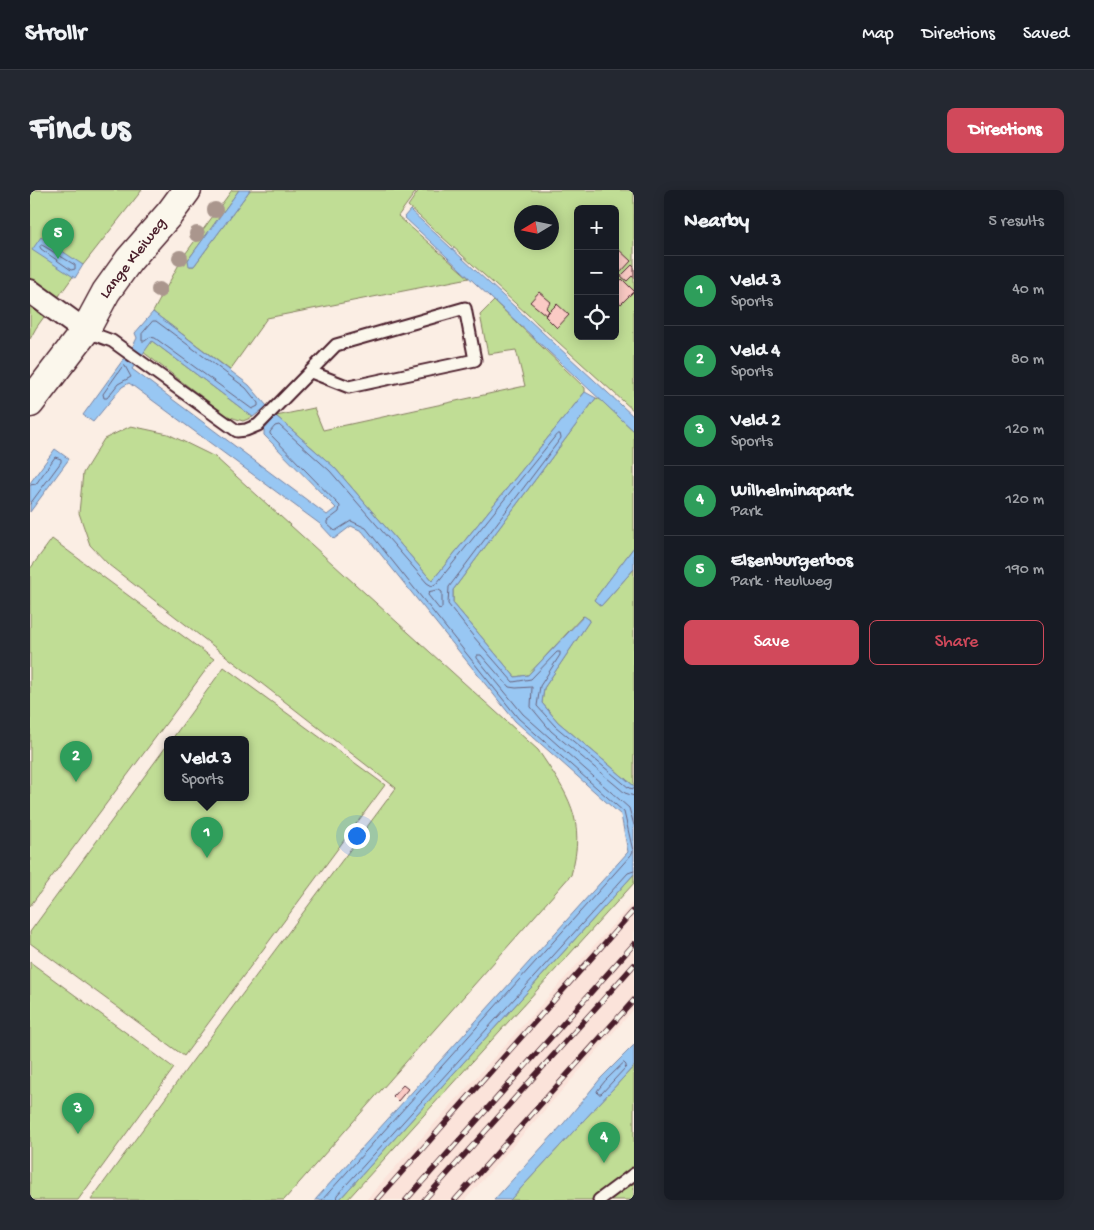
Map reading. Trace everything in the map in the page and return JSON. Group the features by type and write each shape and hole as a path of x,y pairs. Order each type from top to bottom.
{"street":[{"name":"Lange Kleiweg","path":"30,403 84,330 106,292 129,260 170,213 187,190"},
{"path":"30,290 84,330"}],"lane":[{"path":"84,330 112,341 237,431 246,430 258,425 336,345 465,308 475,360 349,387 311,372"},
{"path":"599,1200 634,1174"}],"shaded area":[{"path":"634,901 634,1009 465,1200 366,1200"}],"green space":[{"path":"30,190 142,190 82,264 30,339"},
{"path":"232,190 239,190 188,260 190,266 194,266 250,190 417,190 398,216 469,278 267,318 230,370 153,312 183,257"},
{"path":"419,190 634,190 634,411 408,206"},
{"path":"494,301 585,388 585,392 432,581 334,467 276,416 314,408 323,430 525,386 516,350 488,354 480,315"},
{"path":"152,341 253,417 243,421 227,416 143,352"},
{"path":"596,398 601,400 634,431 634,547 594,600 601,606 634,569 634,786 558,722 542,703 544,688 590,620 583,616 528,675 515,677 453,603 453,590"},
{"path":"131,426 168,434 215,457 538,750 566,795 576,823 577,838 571,875 284,1200 91,1200 396,788 109,565 90,545 79,513 83,473 104,439"},
{"path":"52,539 214,659 30,906 30,569"},
{"path":"224,667 385,785 184,1056 30,943 30,932 164,749 164,801 249,801 249,736 174,736"},
{"path":"634,874 634,883 347,1200 339,1200"},
{"path":"30,962 174,1068 78,1200 30,1200"},
{"path":"634,1066 634,1200 510,1200"}],"water":[{"path":"239,190 250,190 194,266 189,266 188,260"},
{"path":"410,210 634,417 634,431 404,217"},
{"path":"41,237 83,265 75,278 32,250"},
{"path":"153,312 249,385 267,406 253,417 152,341 132,369 327,515 336,508 264,435 264,430 276,416 334,467 432,581 585,392 596,398 453,590 453,603 515,677 528,675 584,616 590,620 544,688 542,703 558,722 634,786 634,874 339,1200 315,1200 628,852 621,815 515,721 362,531 351,526 334,539 320,524 129,383 122,387 93,422 83,415 133,346 137,338 135,333"},
{"path":"55,449 69,459 30,512 30,483"},
{"path":"634,547 634,569 601,606 594,600"},
{"path":"634,1045 634,1066 510,1200 494,1200 564,1123 601,1078"}],"building":[{"path":"619,250 631,261 619,272"},
{"path":"632,265 634,267 634,278 632,276 627,281 621,276"},
{"path":"622,279 634,291 621,304 619,302 619,282"},
{"path":"539,292 551,302 546,308 549,311 546,315 530,302"},
{"path":"557,304 569,315 557,328 545,316"},
{"path":"403,1085 408,1089 398,1101 393,1096"}],"railway":[{"path":"377,1200 634,910"},
{"path":"406,1200 634,944"},
{"path":"424,1200 634,965"},
{"path":"455,1200 634,1000"}],"place":[{"name":"Elsenburgerbos","path":"58,259"},
{"name":"Veld 4","path":"76,782"},
{"name":"Veld 3","path":"207,858"},
{"name":"Veld 2","path":"78,1134"},
{"name":"Wilhelminapark","path":"604,1163"}]}
